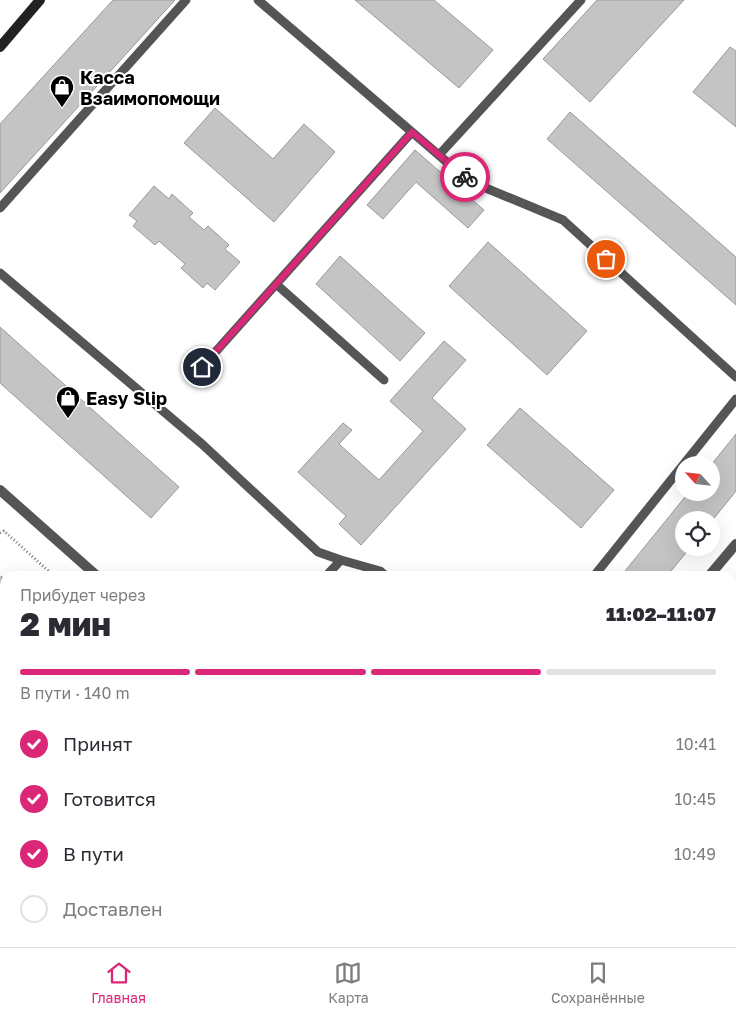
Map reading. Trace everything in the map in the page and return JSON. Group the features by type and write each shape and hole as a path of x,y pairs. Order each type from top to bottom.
{"street":[{"path":"0,47 37,1"},
{"path":"0,490 91,571"},
{"path":"713,571 736,544"}],"lane":[{"path":"0,208 186,0"},
{"path":"258,0 469,180 563,220 736,377"},
{"path":"439,155 581,0"},
{"path":"202,367 412,132"},
{"path":"0,272 202,444 318,552 380,571"},
{"path":"276,284 384,380"},
{"path":"598,571 736,399"},
{"path":"331,571 341,560"}],"path":[{"path":"0,528 2,532 48,571"}],"building":[{"path":"113,0 175,0 0,193 0,124"},
{"path":"355,0 434,0 493,50 459,88"},
{"path":"597,0 684,0 590,102 543,59"},
{"path":"730,47 736,51 736,127 693,92"},
{"path":"215,108 273,159 304,124 335,152 274,222 184,143"},
{"path":"570,112 736,257 736,305 547,139"},
{"path":"415,150 484,210 468,228 416,182 383,219 367,205"},
{"path":"154,186 169,199 172,194 193,213 189,217 204,230 208,226 229,245 225,249 240,262 215,290 207,283 203,288 181,268 185,264 159,241 155,245 133,226 137,221 129,215"},
{"path":"488,242 587,331 547,375 449,286"},
{"path":"340,256 425,333 400,361 316,284"},
{"path":"0,327 179,487 151,518 0,383"},
{"path":"444,341 466,360 432,398 466,429 361,545 339,524 346,516 298,472 343,423 352,430 339,444 379,480 423,431 390,401"},
{"path":"520,408 614,490 581,528 487,445"},
{"path":"736,434 736,491 720,511 675,511 675,556 683,556 671,571 625,571 682,501 720,501 720,456 718,456"}],"way so far":[{"path":"465,177 563,220 606,259"}],"place":[{"name":"Касса Взаимопомощи","path":"62,108"},
{"name":"Easy Slip","path":"68,419"}],"route":[{"path":"202,367 412,132 465,177"}]}
